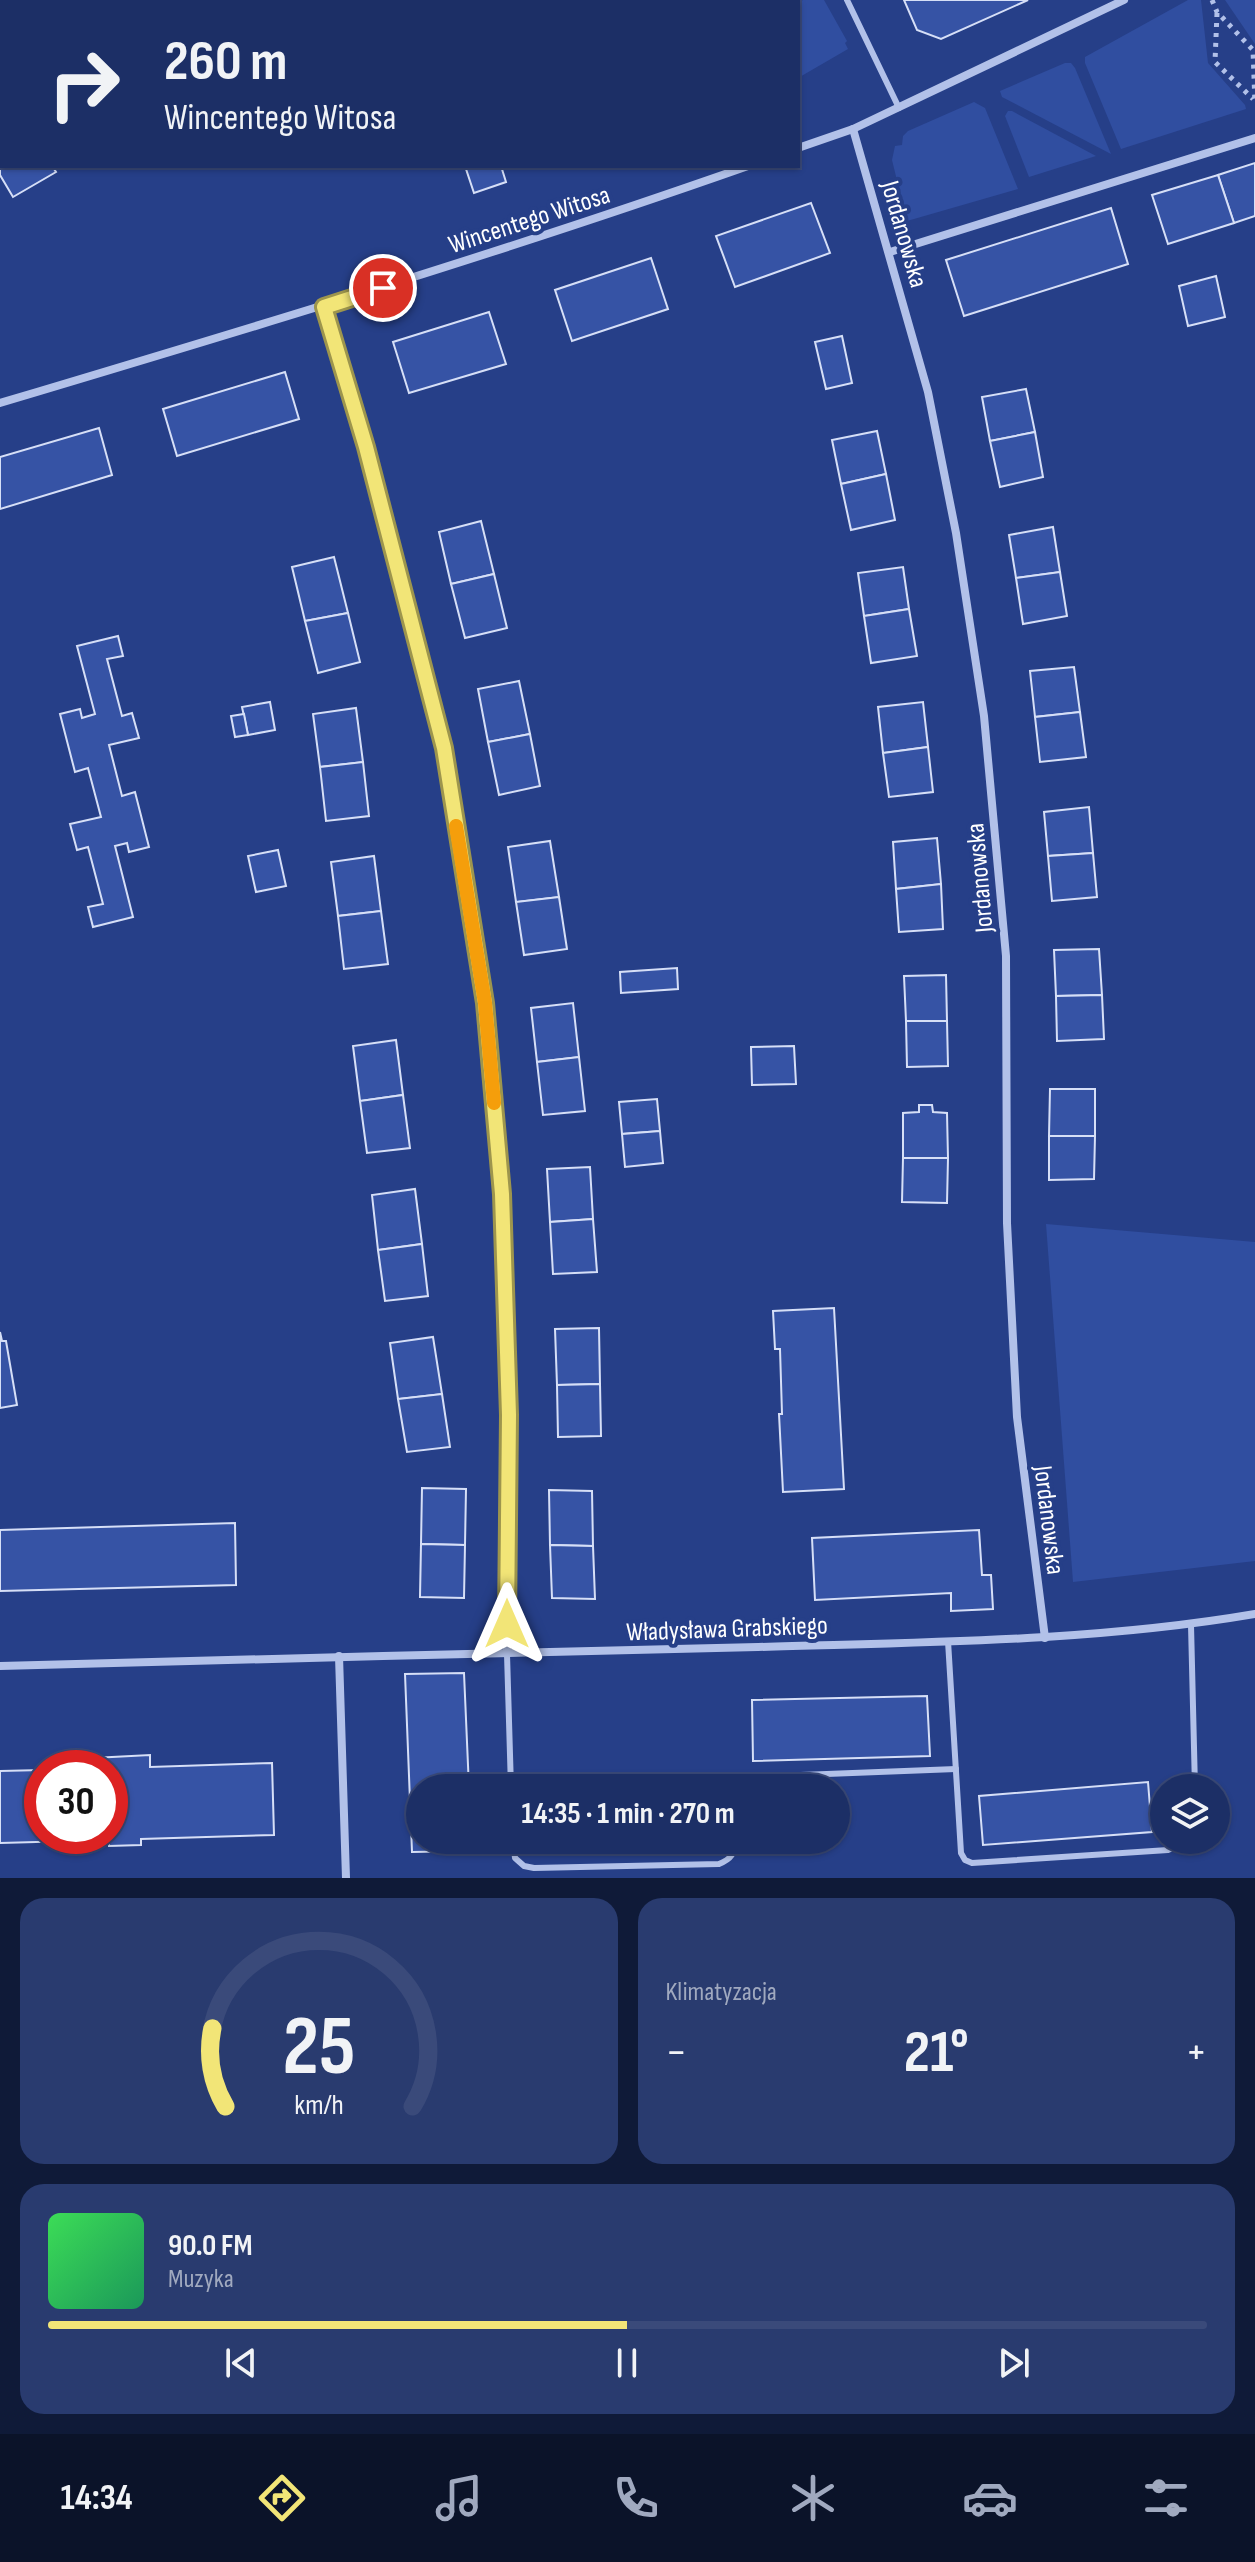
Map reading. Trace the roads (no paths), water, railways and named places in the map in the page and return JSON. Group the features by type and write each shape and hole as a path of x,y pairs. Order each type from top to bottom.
{"street":[{"path":"800,147 853,129 1124,0"},
{"name":"Jordanowska","path":"853,129 928,392 956,533 984,716 1006,956 1007,1223 1017,1417 1045,1638"},
{"path":"890,252 1255,138"},
{"name":"Wincentego Witosa","path":"0,403 324,307 591,222 732,169"},
{"path":"324,307 366,447 444,748 485,1003 502,1194 509,1415 507,1654"},
{"name":"Władysława Grabskiego","path":"0,1666 1045,1638 1191,1625 1255,1614"},
{"path":"339,1656 346,1878"}],"lane":[{"path":"847,0 899,108"},
{"path":"1191,1625 1195,1774"},
{"path":"948,1641 961,1853 965,1860 972,1863 1150,1851"},
{"path":"507,1654 511,1774"},
{"path":"828,1774 956,1769"},
{"path":"515,1854 524,1866 534,1868 719,1864 729,1860 733,1854"}]}
